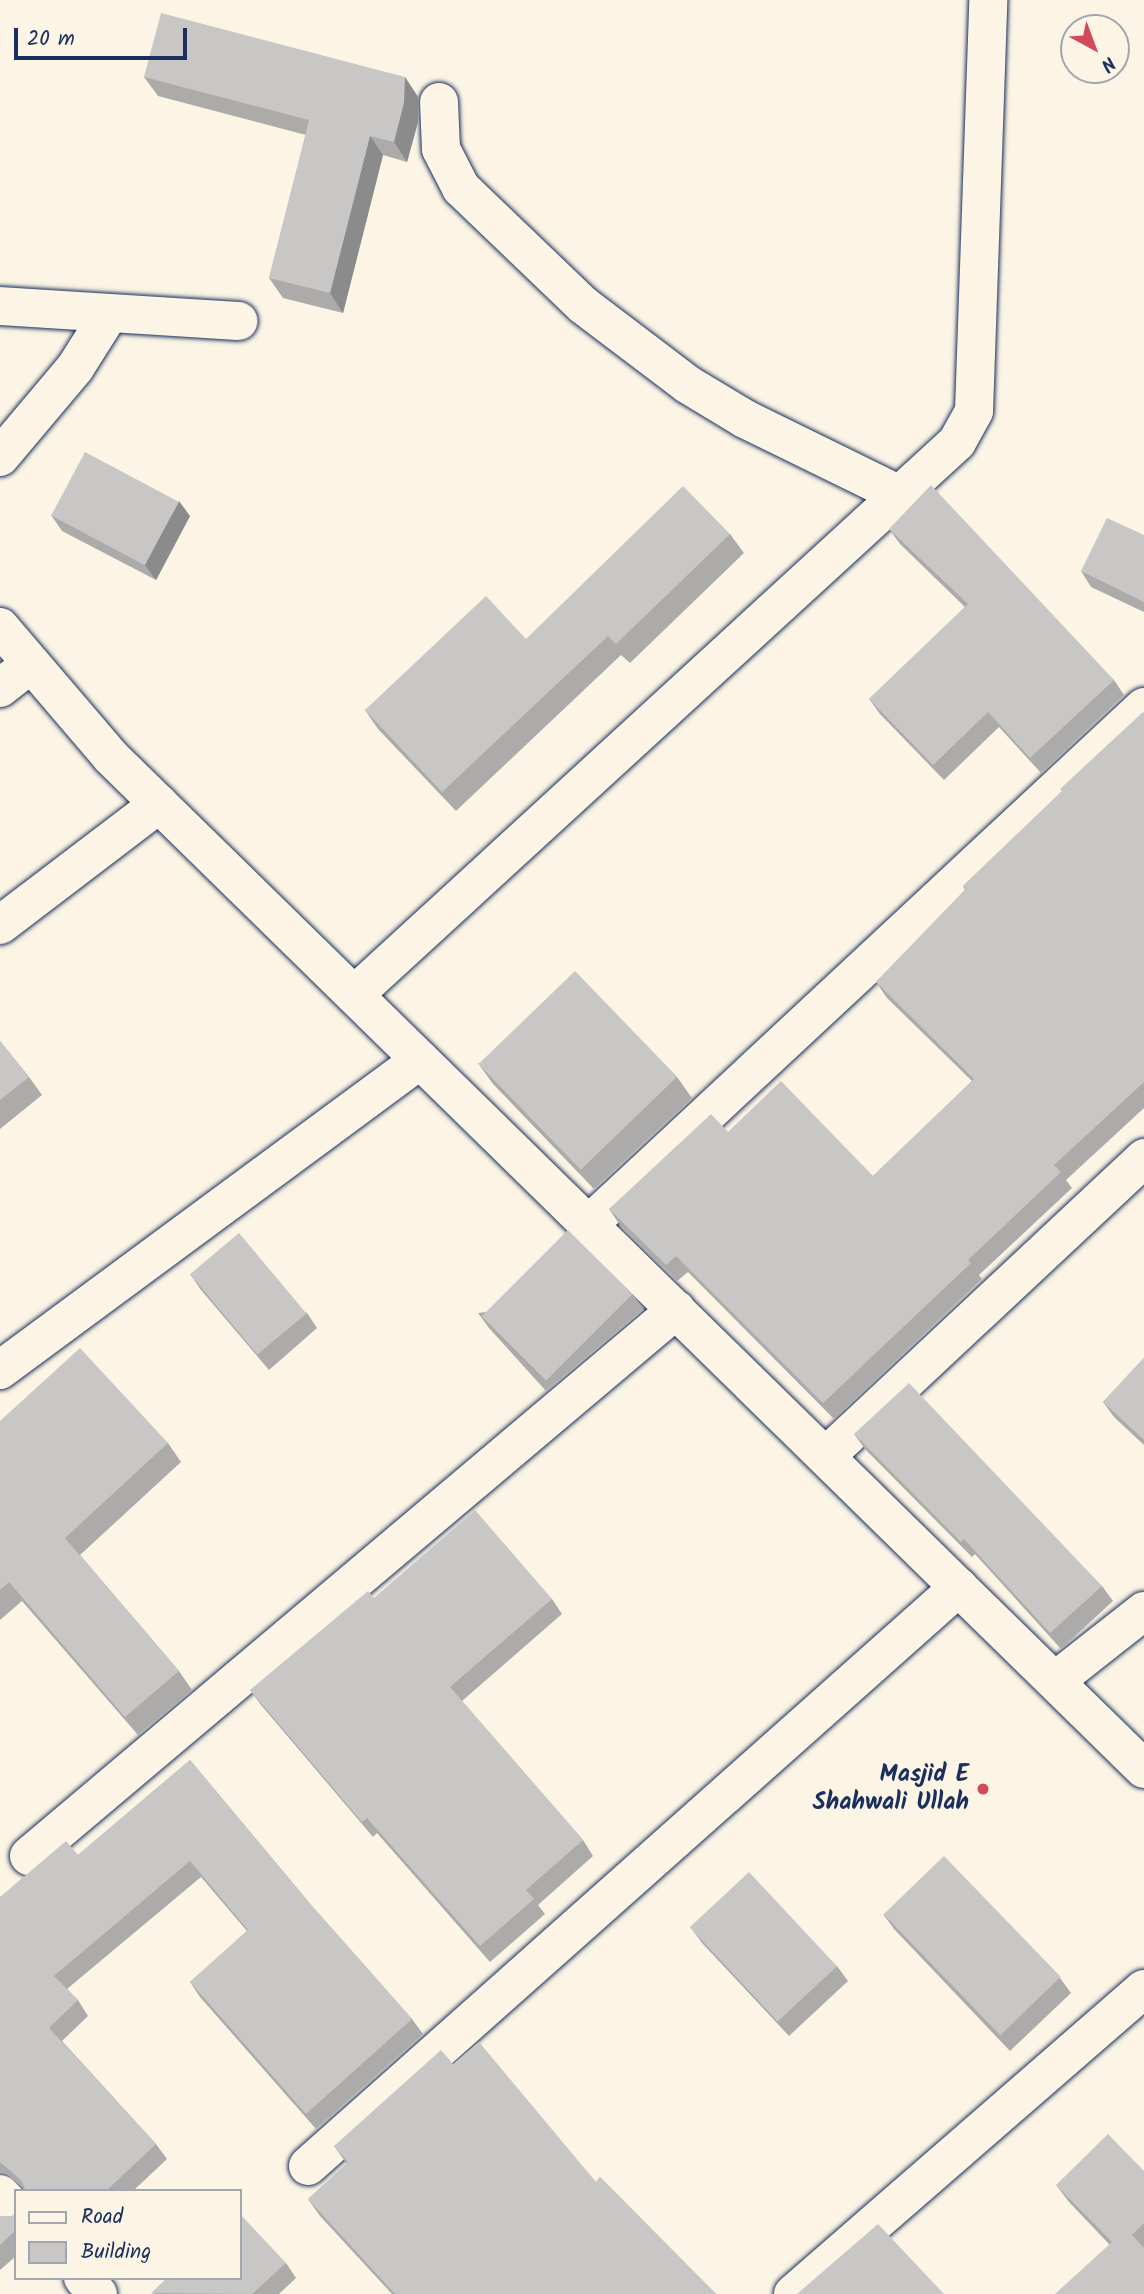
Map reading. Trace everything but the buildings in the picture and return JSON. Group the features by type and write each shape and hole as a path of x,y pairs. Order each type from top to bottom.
{"street":[{"path":"354,995 957,442 974,411 988,0"},
{"path":"439,102 441,149 461,188 583,304 687,384 745,419 900,495"},
{"path":"0,306 239,321"},
{"path":"0,457 75,368 109,314"},
{"path":"0,628 111,757 1144,1769"},
{"path":"0,688 31,664"},
{"path":"588,1225 1144,707"},
{"path":"0,925 159,804"},
{"path":"0,1370 420,1060"},
{"path":"826,1457 1144,1158"},
{"path":"29,1856 676,1310"},
{"path":"308,2166 959,1587"},
{"path":"1055,1681 1144,1611"},
{"path":"793,2294 1144,1989"},
{"path":"0,2194 14,2208"},
{"path":"85,2280 98,2294"}],"place":[{"name":"Masjid E Shahwali Ullah","path":"983,1789"}]}
